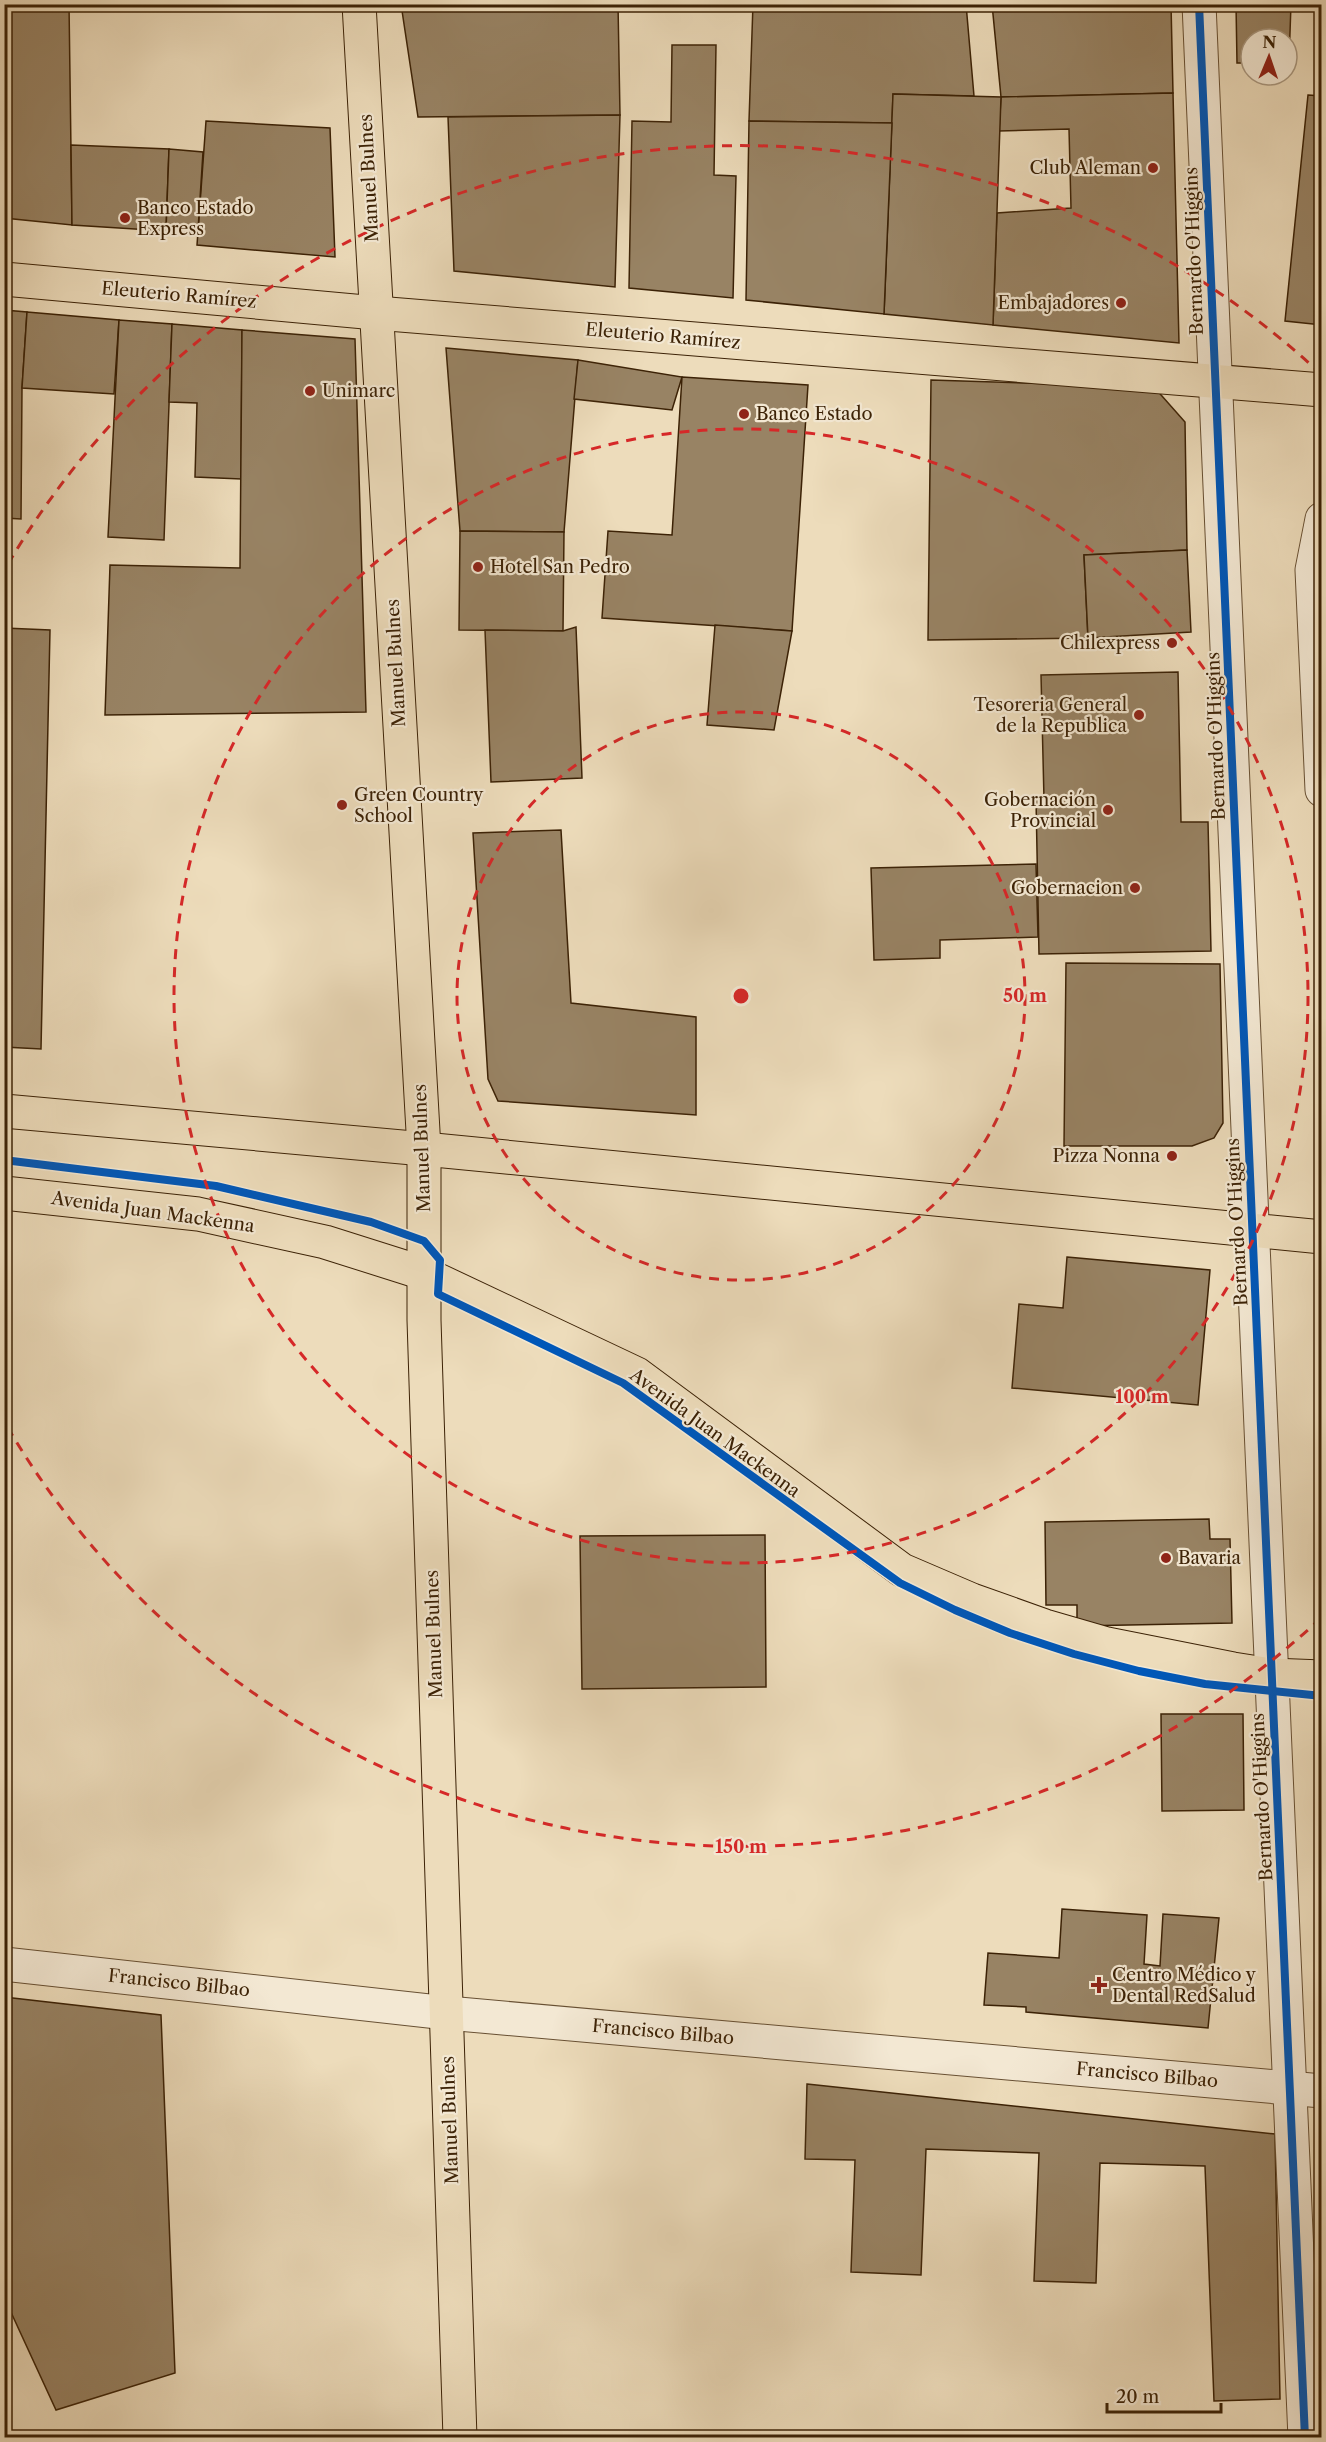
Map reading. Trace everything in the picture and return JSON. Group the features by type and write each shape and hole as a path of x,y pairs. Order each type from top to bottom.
{"main road":[{"name":"Manuel Bulnes","path":"359,4 424,1149 423,1273 460,2438"},
{"name":"Eleuterio Ramírez","path":"4,279 376,313 1322,390"},
{"path":"4,1111 424,1149 1322,1237"},
{"name":"Avenida Juan Mackenna","path":"4,1193 209,1216 326,1242 423,1273 638,1374 902,1570 972,1600 1045,1626 1170,1658 1271,1674 1322,1677"}],"street":[{"name":"Bernardo O'Higgins","path":"1199,4 1305,2438"},
{"path":"1322,519 1312,570 1322,790"},
{"name":"Francisco Bilbao","path":"4,1964 447,2013 1322,2091"}],"building":[{"path":"4,4 69,4 72,225 4,218"},
{"path":"401,4 618,4 620,115 418,117"},
{"path":"753,4 966,4 974,96 893,94 892,123 749,121"},
{"path":"992,4 1171,4 1173,93 1001,97"},
{"path":"1236,4 1291,4 1290,27 1239,27 1239,63 1237,63"},
{"path":"672,45 716,45 714,175 736,176 733,298 629,288 632,121 671,122"},
{"path":"1173,93 1179,343 993,325 997,213 1071,208 1069,129 999,131 1001,97"},
{"path":"893,94 1001,97 993,325 884,314"},
{"path":"1308,95 1322,96 1322,325 1285,321"},
{"path":"620,115 615,287 454,271 448,117"},
{"path":"206,121 330,128 335,257 197,245"},
{"path":"749,121 892,123 884,314 746,300"},
{"path":"71,145 169,149 166,231 72,225"},
{"path":"169,149 203,152 198,230 166,231"},
{"path":"4,310 27,312 22,388 21,519 4,518"},
{"path":"27,312 119,320 114,394 22,388"},
{"path":"119,320 172,324 164,540 108,537"},
{"path":"172,324 242,330 241,479 195,477 197,403 169,402"},
{"path":"242,330 355,339 366,712 105,715 110,565 240,568"},
{"path":"446,348 578,360 564,532 460,531"},
{"path":"578,360 682,377 672,410 574,399"},
{"path":"682,377 808,385 792,631 602,618 608,531 672,535"},
{"path":"931,380 1154,387 1185,422 1187,550 1084,555 1088,638 928,640"},
{"path":"460,531 564,532 563,631 459,630"},
{"path":"1187,550 1191,632 1088,638 1084,555"},
{"path":"715,625 792,631 774,730 707,725"},
{"path":"576,627 582,778 491,782 485,630 563,631"},
{"path":"4,628 50,630 41,1049 4,1047"},
{"name":"Gobernación Provincial","path":"1178,672 1181,822 1208,822 1211,951 1039,954 1036,799 1044,799 1041,675"},
{"path":"561,830 571,1003 696,1017 696,1115 498,1101 488,1079 473,833"},
{"path":"1036,864 1038,937 940,940 940,958 874,960 871,868"},
{"path":"1066,963 1220,964 1223,1123 1214,1138 1192,1146 1064,1146"},
{"path":"1067,1257 1210,1270 1198,1405 1012,1388 1019,1304 1063,1308"},
{"path":"1319,1299 1322,1299 1322,1376"},
{"path":"1209,1519 1210,1539 1230,1539 1232,1623 1077,1626 1077,1605 1046,1605 1045,1522"},
{"path":"765,1535 766,1687 582,1689 580,1536"},
{"path":"1161,1714 1243,1714 1244,1810 1162,1811"},
{"name":"Centro Médico y Dental RedSalud","path":"1062,1909 1147,1915 1144,1964 1160,1966 1163,1914 1219,1918 1208,2028 1026,2012 1026,2007 984,2005 988,1953 1059,1958"},
{"path":"4,1997 161,2015 175,2373 56,2410 4,2297"},
{"path":"807,2084 1275,2134 1280,2399 1214,2401 1205,2166 1100,2163 1096,2283 1034,2281 1039,2153 926,2149 921,2275 851,2272 855,2160 805,2159"}],"cycle path":[{"path":"1199,4 1305,2438"},
{"path":"4,1160 216,1186 371,1222 424,1241 440,1260 438,1294 623,1383 900,1583 955,1610 1010,1633 1074,1654 1139,1671 1205,1684 1322,1696"}],"place":[{"name":"Club Aleman","path":"1153,168"},
{"name":"Banco Estado Express","path":"125,218"},
{"name":"Embajadores","path":"1121,303"},
{"name":"Unimarc","path":"310,391"},
{"name":"Banco Estado","path":"744,414"},
{"name":"Hotel San Pedro","path":"478,567"},
{"name":"Chilexpress","path":"1172,643"},
{"name":"Tesoreria General de la Republica","path":"1139,715"},
{"name":"Green Country School","path":"342,805"},
{"name":"Gobernación Provincial","path":"1108,810"},
{"name":"Gobernacion","path":"1135,888"},
{"name":"Pizza Nonna","path":"1172,1156"},
{"name":"Bavaria","path":"1166,1558"},
{"name":"Centro Médico y Dental RedSalud","path":"1099,1985"}]}
